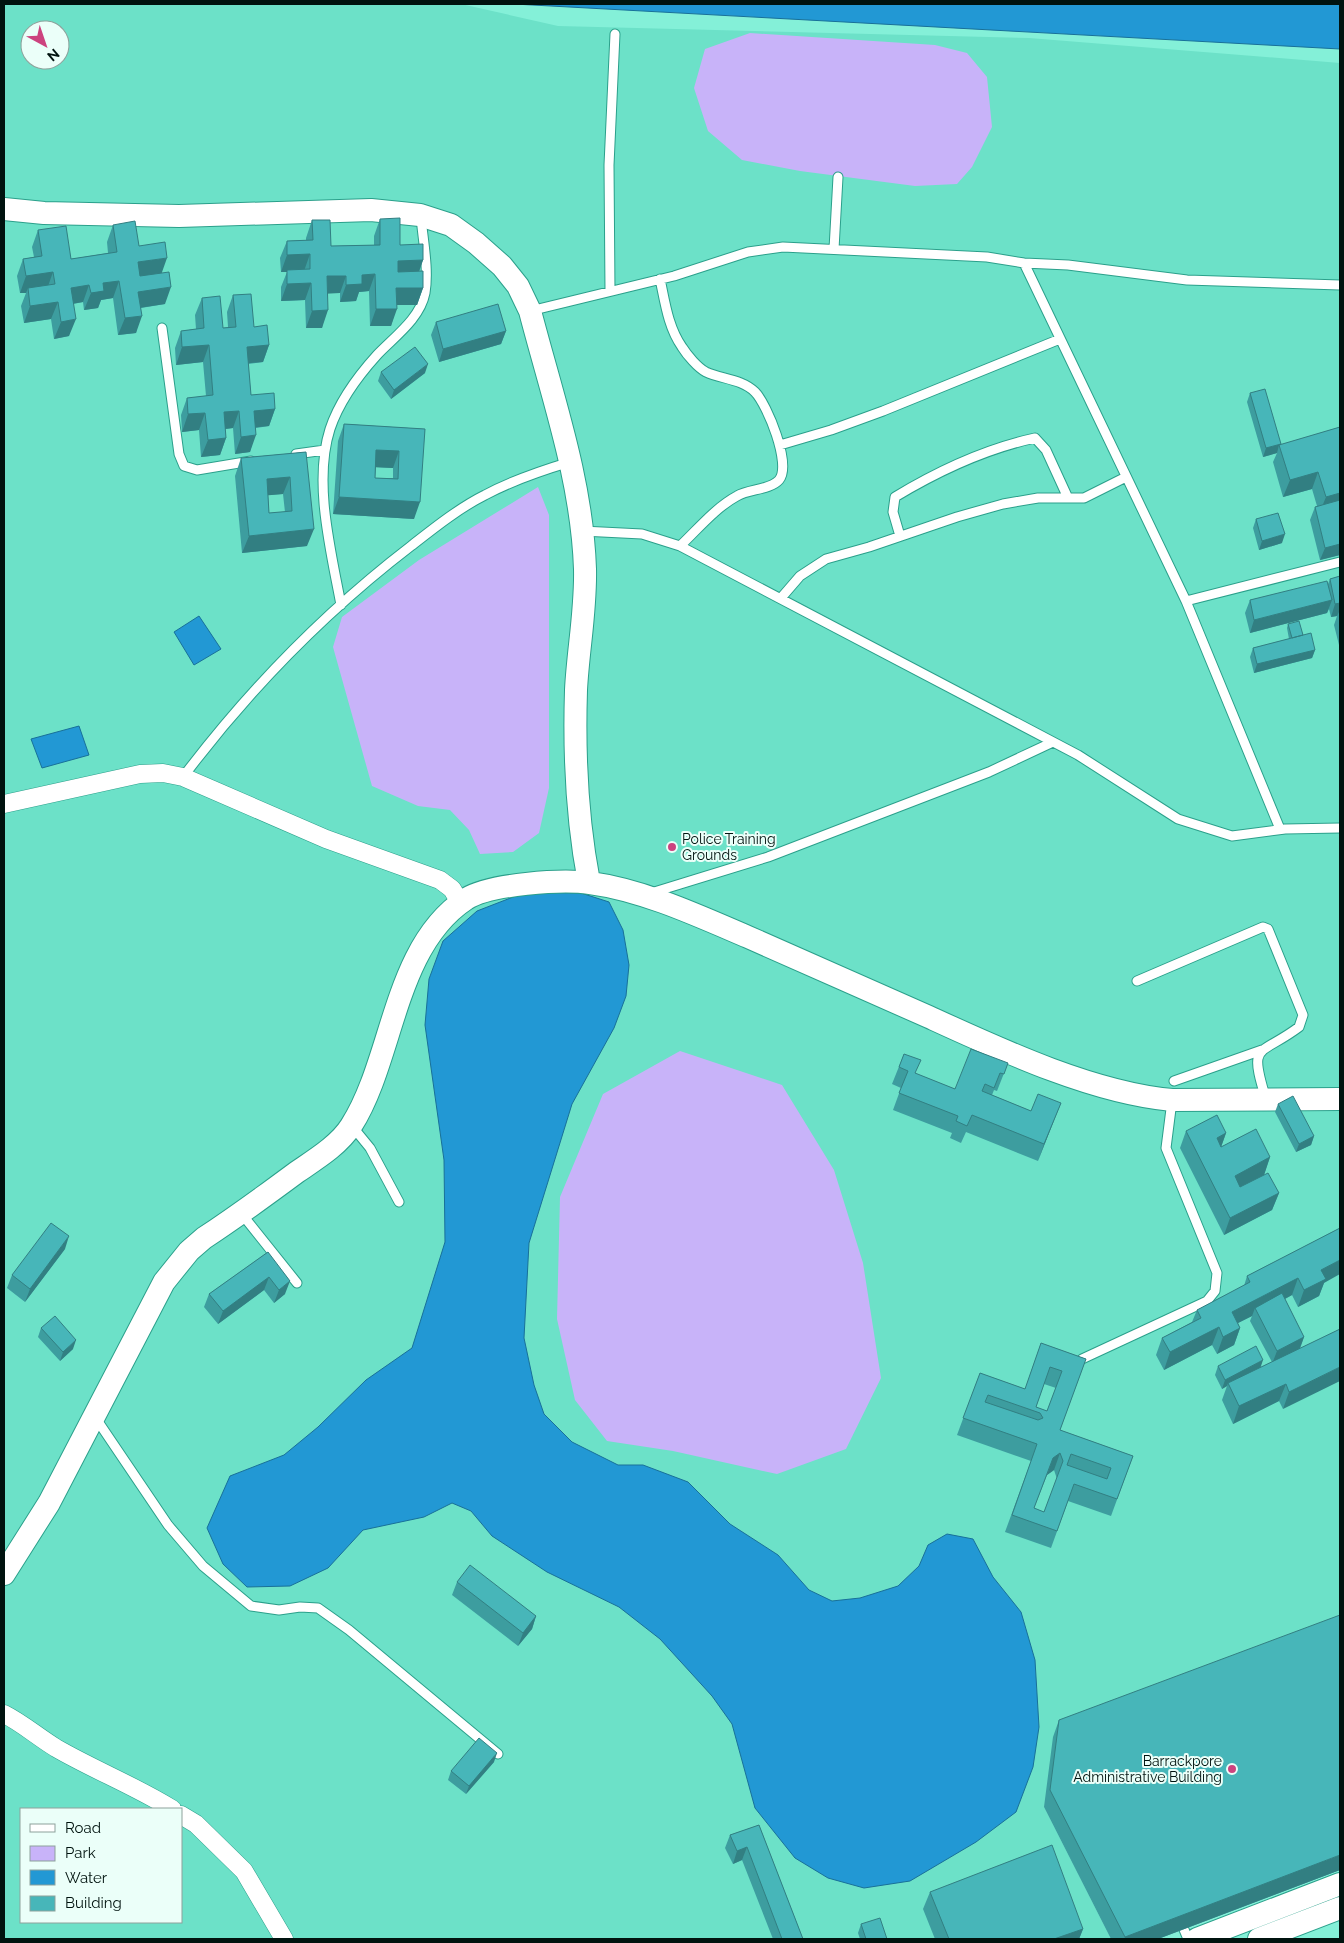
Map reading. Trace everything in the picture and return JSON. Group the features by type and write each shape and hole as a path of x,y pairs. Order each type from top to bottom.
{"street":[{"path":"4,209 44,213 179,216 371,210 420,215 451,225 476,243 502,266 518,286 530,311 576,484 585,571 576,690 578,785 584,857 589,882"},
{"path":"4,787 11,802 140,774 163,774 182,777 326,839 440,880 452,889 461,904"},
{"path":"4,1574 49,1503 95,1417 119,1364 164,1282 189,1251 336,1142 352,1125 364,1101 403,988 423,948 442,921 467,898 499,887 554,882 589,882 690,912 1008,1053 1120,1091 1148,1098 1173,1091 1266,1099 1340,1099"},
{"path":"4,1714 54,1747 122,1783 146,1792 170,1808"},
{"path":"182,1816 202,1830 244,1871 284,1939"},
{"path":"1197,1939 1338,1889"},
{"path":"1258,1939 1340,1908"}],"lane":[{"path":"610,291 608,188 615,34"},
{"path":"834,249 838,177"},
{"path":"341,605 324,505 325,450 330,428 357,380 417,313 425,294 426,269 420,215"},
{"path":"530,311 660,279 748,252 782,247 987,257 1024,263 1068,265 1187,280 1340,285"},
{"path":"1024,263 1186,601 1280,829"},
{"path":"660,279 669,320 682,347 704,371 745,384 755,392 780,445 783,469 780,480 738,495 724,505 680,546"},
{"path":"162,328 179,454 184,466 197,470 256,460"},
{"path":"780,445 831,430 1060,339"},
{"path":"900,536 893,512 895,497 954,465 1026,440 1035,438 1046,450 1068,498"},
{"path":"286,456 325,450"},
{"path":"182,777 218,731 279,665 369,578 484,495 525,476 571,462"},
{"path":"780,598 800,576 826,559 1003,504 1038,498 1084,498 1126,477"},
{"path":"582,531 642,534 680,546 1078,755 1178,819 1232,836 1280,829 1340,828"},
{"path":"1186,601 1340,562"},
{"path":"641,896 768,857 989,772 1052,742"},
{"path":"1082,1359 1208,1301 1215,1291 1217,1273 1166,1148 1173,1091 1262,1050 1299,1027 1303,1015 1272,935 1266,927 1137,980"},
{"path":"1262,1050 1256,1067 1266,1099"},
{"path":"352,1125 370,1148 399,1202"},
{"path":"241,1213 297,1283"},
{"path":"95,1417 168,1525 203,1566 251,1606 279,1610 300,1607 318,1608 349,1630 498,1754"},
{"path":"1177,1914 1188,1939"}],"shaded area":[{"name":"Police Training Grounds","path":"4,4 461,4 558,26 1029,38 1340,63 1340,1643 1044,1807 1111,1939 4,1939"}],"green space":[{"path":"750,33 935,45 967,53 987,77 992,127 972,167 957,184 915,186 800,171 742,160 708,131 694,88 705,49"},
{"path":"538,487 549,515 549,788 539,833 513,852 480,854 469,830 450,810 418,806 372,786 333,647 342,617 419,560"},
{"path":"680,1051 782,1085 834,1170 863,1263 881,1378 846,1449 777,1474 673,1451 607,1441 575,1400 557,1319 560,1197 603,1094"}],"water":[{"path":"514,4 1340,4 1340,49"},
{"path":"199,616 221,649 194,665 174,632"},
{"path":"79,726 89,755 42,768 31,739"},
{"path":"526,892 581,893 609,902 623,930 629,965 626,996 614,1028 572,1104 529,1243 524,1338 534,1385 544,1414 572,1442 618,1465 643,1465 688,1482 730,1524 778,1555 809,1590 832,1601 860,1598 898,1586 919,1566 928,1545 947,1534 973,1539 993,1577 1021,1612 1035,1660 1039,1727 1033,1767 1016,1812 976,1842 910,1881 864,1888 828,1878 795,1858 755,1808 732,1724 712,1696 660,1639 619,1607 547,1572 492,1536 471,1511 452,1503 424,1517 363,1530 328,1568 290,1586 247,1587 223,1564 207,1528 230,1476 284,1455 318,1427 366,1380 412,1348 445,1242 444,1160 425,1025 429,979 443,941 477,911"}],"building":[{"path":"400,218 400,245 423,244 423,260 398,261 398,272 423,271 423,288 396,288 397,309 376,309 375,274 362,275 362,284 346,285 346,276 327,276 328,310 312,311 311,283 287,284 287,270 310,269 310,254 287,255 287,241 313,240 312,220 330,220 331,246 380,245 380,219"},
{"path":"135,221 139,246 165,242 167,258 138,262 140,276 169,272 171,287 138,292 142,316 125,318 119,281 103,283 104,291 91,293 89,285 71,288 76,319 61,322 58,302 30,306 28,288 55,284 53,272 26,276 23,259 42,256 38,230 66,226 71,259 117,252 113,225"},
{"path":"251,294 254,327 267,325 269,345 247,347 251,395 274,393 275,409 254,411 256,435 241,437 239,411 224,412 226,438 208,440 205,413 188,414 187,398 213,395 209,345 182,347 181,331 204,328 202,298 220,296 223,328 236,327 233,295"},
{"path":"498,304 506,331 443,349 436,322"},
{"path":"415,347 428,364 394,390 381,372"},
{"path":"1265,389 1281,444 1266,448 1250,393"},
{"path":"344,424 425,429 420,502 339,497","holes":["376,450 399,451 398,479 375,478"]},
{"path":"1340,427 1340,493 1326,497 1318,472 1290,480 1279,445"},
{"path":"306,452 314,529 249,536 241,458","holes":["290,477 292,511 269,513 267,479"]},
{"path":"1340,500 1340,544 1325,548 1315,507"},
{"path":"1278,513 1285,534 1262,541 1256,519"},
{"path":"1340,576 1340,603 1335,604 1330,579"},
{"path":"1327,581 1332,600 1254,620 1250,600"},
{"path":"1299,621 1303,635 1292,638 1288,624"},
{"path":"1311,633 1315,650 1257,664 1253,648"},
{"path":"971,1049 1008,1063 1004,1074 1000,1073 994,1088 985,1084 982,1091 1031,1111 1038,1094 1061,1103 1044,1144 972,1115 967,1126 956,1121 958,1116 899,1093 908,1071 899,1067 904,1054 921,1060 915,1073 955,1089"},
{"path":"1293,1096 1314,1136 1299,1144 1278,1104"},
{"path":"1217,1115 1226,1133 1217,1138 1221,1147 1256,1129 1270,1157 1235,1176 1240,1187 1268,1173 1279,1193 1230,1218 1186,1131"},
{"path":"51,1223 69,1236 30,1289 12,1275"},
{"path":"1340,1228 1340,1260 1321,1270 1326,1279 1304,1290 1298,1278 1232,1312 1240,1328 1223,1337 1219,1327 1170,1352 1162,1338 1201,1318 1197,1310 1250,1282 1247,1276"},
{"path":"268,1252 290,1281 279,1290 269,1277 223,1311 209,1294"},
{"path":"1282,1293 1304,1337 1277,1351 1255,1308"},
{"path":"55,1316 76,1340 63,1352 41,1328"},
{"path":"1340,1329 1340,1367 1289,1392 1286,1384 1239,1406 1228,1383"},
{"path":"1041,1343 1086,1359 1060,1430 1133,1456 1117,1499 1074,1484 1057,1531 1012,1515 1037,1444 963,1418 980,1373 1025,1389","holes":["1050,1367 1062,1371 1047,1411 1036,1407","988,1395 1040,1413 1043,1418 1038,1420 985,1402","1060,1453 1063,1461 1044,1512 1034,1508 1053,1458","1071,1454 1111,1468 1107,1479 1067,1465"]},
{"path":"1256,1346 1263,1360 1225,1380 1218,1366"},
{"path":"470,1565 536,1616 523,1633 457,1582"},
{"path":"1340,1615 1340,1855 1125,1937 1050,1790 1059,1720"},
{"path":"479,1738 497,1753 469,1786 451,1771"},
{"path":"759,1825 803,1939 782,1939 747,1847 737,1851 730,1835"},
{"path":"1052,1845 1083,1929 1054,1939 949,1939 930,1892"},
{"path":"880,1918 887,1939 866,1939 861,1924"}],"place":[{"name":"Police Training Grounds","path":"672,847"},
{"name":"Barrackpore Administrative Building","path":"1232,1769"}]}
